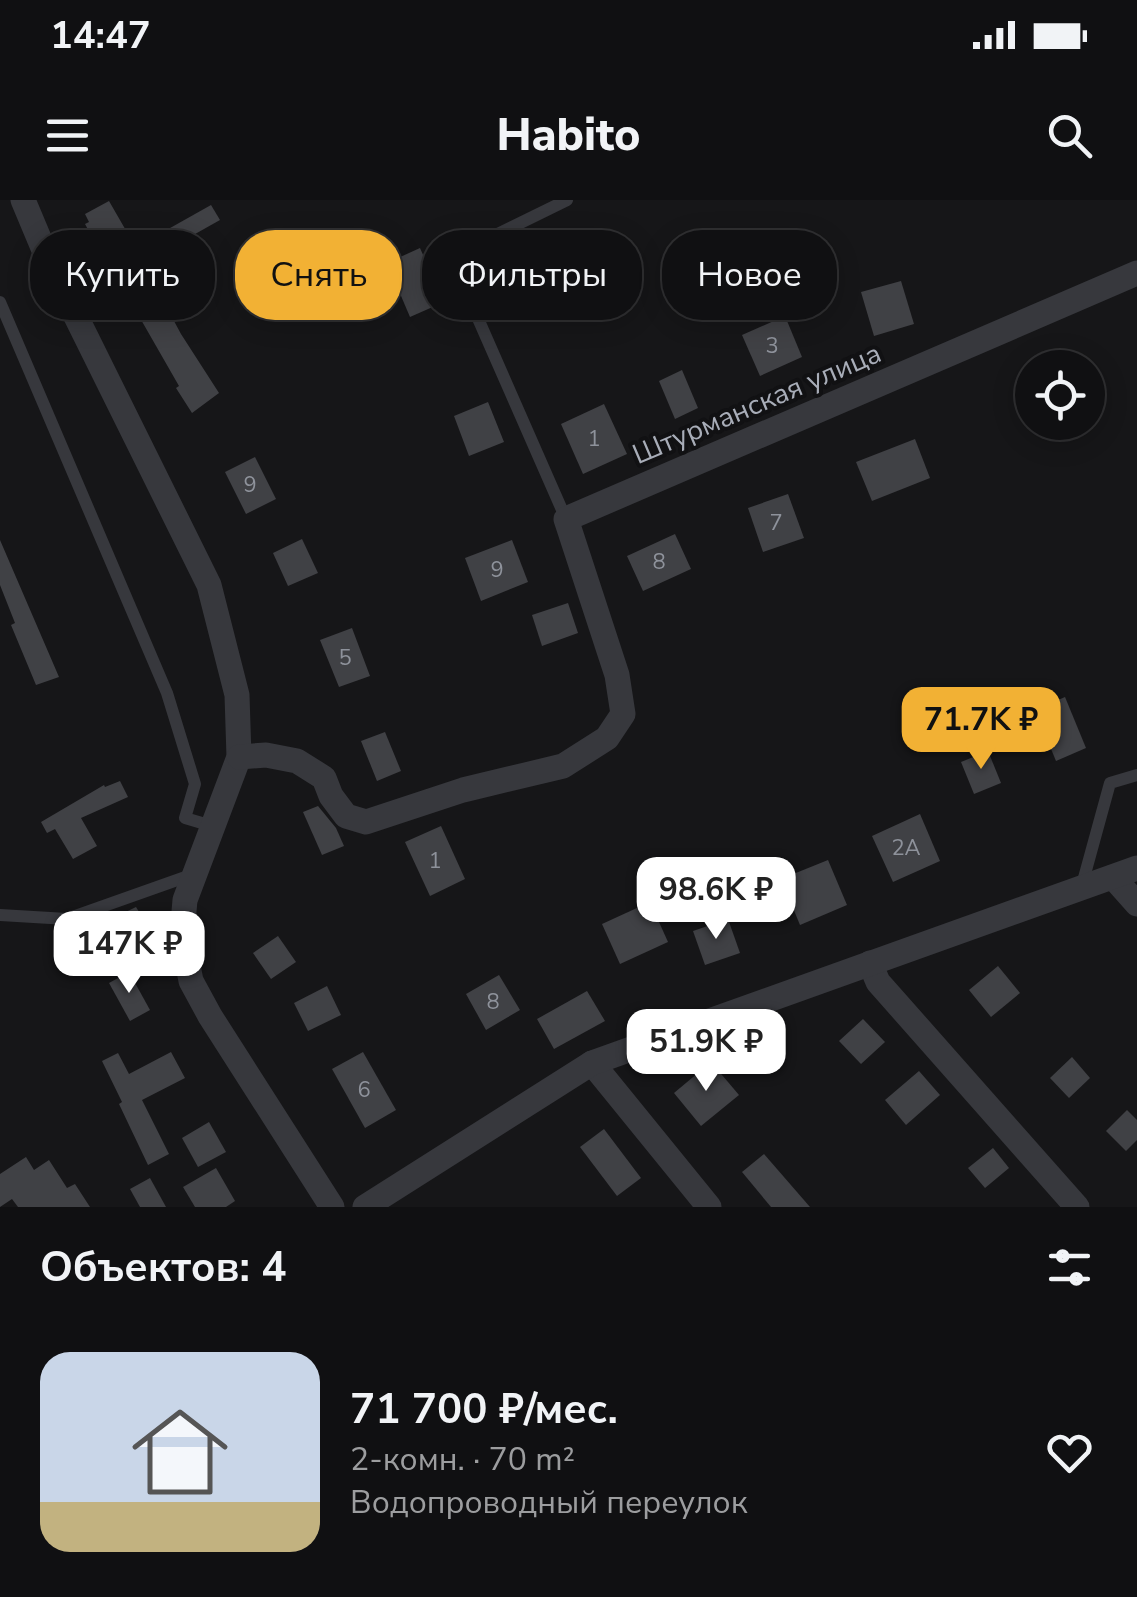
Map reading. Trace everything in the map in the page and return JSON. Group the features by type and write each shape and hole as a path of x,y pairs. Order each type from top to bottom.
{"street":[{"path":"23,200 49,262 209,585 238,695 239,756 185,900 182,934 191,981 332,1207"},
{"name":"Штурманская улица","path":"566,518 1137,273"},
{"path":"239,756 266,755 297,762 324,778 346,816 366,822 463,790 563,766 607,738 623,714 618,674 566,518"},
{"path":"366,1207 592,1062 874,973 1125,872 1137,904"},
{"path":"874,973 1077,1207"},
{"path":"592,1062 709,1207"}],"lane":[{"path":"566,200 451,257 566,518"},
{"path":"0,302 166,693 196,784 185,818 212,826"},
{"path":"1082,888 1110,783 1137,774"},
{"path":"0,915 67,919 194,874"}],"building":[{"path":"109,201 126,230 88,230 85,214"},
{"path":"211,205 220,220 202,230 167,230"},
{"path":"420,248 422,252 422,312 410,317 402,298 402,256"},
{"path":"901,281 914,324 874,336 861,292"},
{"path":"141,320 173,320 219,393 192,413 176,388 179,386"},
{"path":"776,320 787,320 802,357 760,376 742,335"},
{"path":"682,370 698,408 675,419 659,381"},
{"path":"488,402 504,442 469,456 454,416"},
{"path":"604,404 627,454 583,474 561,424"},
{"path":"915,439 930,478 872,501 856,462"},
{"path":"255,457 276,499 246,514 225,472"},
{"path":"788,494 804,538 763,552 748,508"},
{"path":"675,534 691,569 643,591 627,556"},
{"path":"302,539 318,573 288,586 273,553"},
{"path":"0,540 59,677 36,685 11,625 15,623 0,585"},
{"path":"512,540 528,582 481,601 465,558"},
{"path":"568,603 578,633 542,646 532,615"},
{"path":"352,628 370,676 339,687 320,640"},
{"path":"1065,697 1086,748 1056,761 1035,710"},
{"path":"385,732 401,771 377,781 361,741"},
{"path":"988,751 1001,783 974,794 961,762"},
{"path":"120,781 128,797 81,818 97,846 73,859 55,829 47,833 41,822 104,785"},
{"path":"318,806 336,828 344,846 322,855 303,812"},
{"path":"920,814 940,861 893,882 872,836"},
{"path":"441,826 465,879 430,896 405,842"},
{"path":"828,860 847,905 800,925 781,879"},
{"path":"650,902 668,942 620,964 602,924"},
{"path":"136,907 146,923 91,953 80,934"},
{"path":"728,919 740,953 705,965 693,931"},
{"path":"278,936 296,962 271,979 253,953"},
{"path":"998,966 1020,993 991,1017 969,990"},
{"path":"129,972 150,1010 130,1021 109,983"},
{"path":"499,975 520,1010 486,1030 466,994"},
{"path":"327,986 341,1015 308,1031 294,1003"},
{"path":"587,991 605,1021 554,1049 537,1019"},
{"path":"863,1019 885,1042 861,1064 839,1041"},
{"path":"171,1052 185,1078 142,1100 169,1154 148,1165 102,1061 118,1053 129,1074"},
{"path":"363,1052 396,1110 365,1128 332,1069"},
{"path":"1072,1057 1090,1078 1069,1098 1050,1078"},
{"path":"711,1062 739,1095 701,1126 674,1093"},
{"path":"919,1071 940,1095 906,1125 885,1100"},
{"path":"1127,1110 1137,1120 1137,1140 1126,1151 1106,1131"},
{"path":"209,1122 226,1152 198,1167 182,1138"},
{"path":"604,1129 641,1178 617,1196 580,1147"},
{"path":"993,1148 1009,1168 985,1188 968,1168"},
{"path":"764,1154 810,1207 771,1207 742,1172"},
{"path":"26,1157 34,1170 49,1160 67,1188 75,1184 90,1207 18,1207 12,1199 0,1207 0,1174"},
{"path":"216,1168 235,1201 226,1207 195,1207 183,1187"},
{"path":"150,1178 166,1207 140,1207 130,1189"}]}
